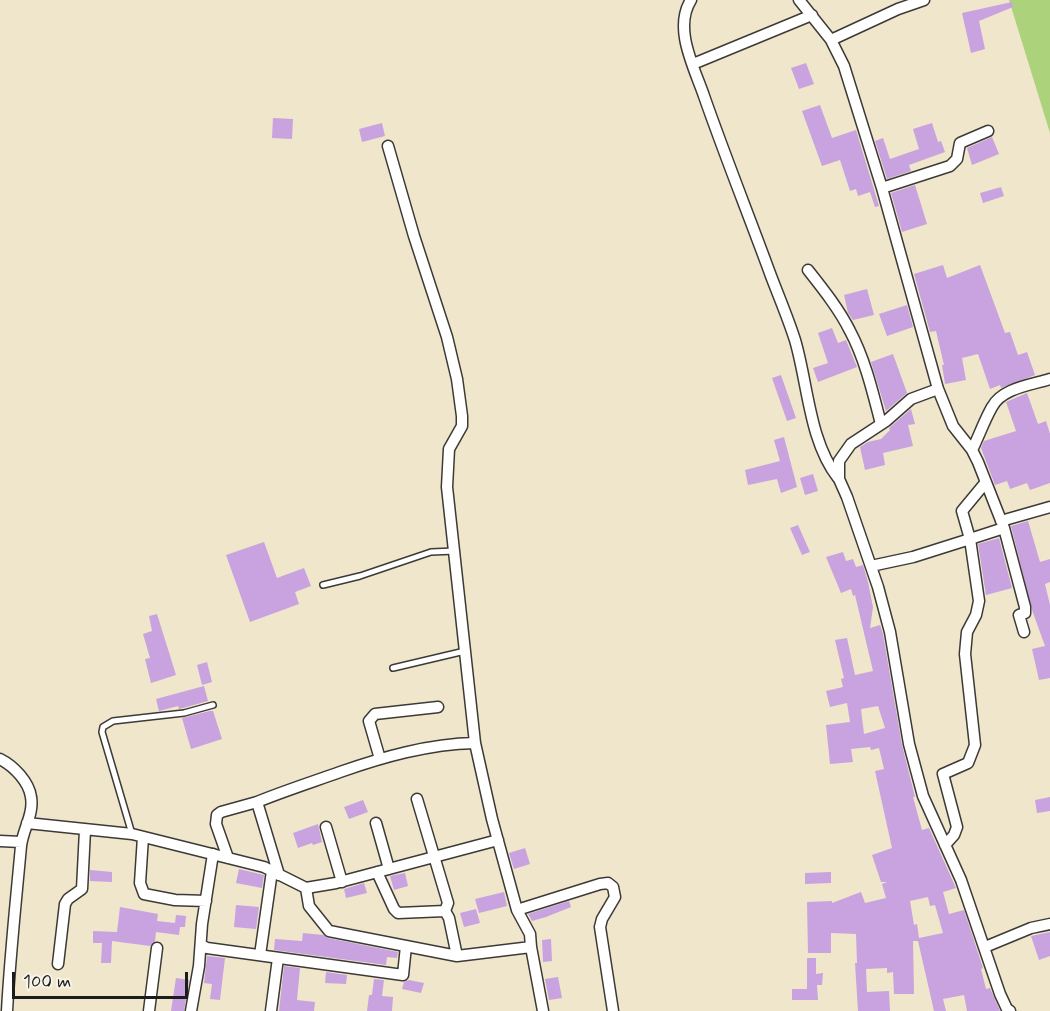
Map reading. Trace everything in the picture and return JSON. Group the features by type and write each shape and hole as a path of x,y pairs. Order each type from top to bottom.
{"street":[{"path":"691,0 685,10 683,24 685,39 725,159 748,212 795,339 824,455 838,479 871,566 890,632 916,770 929,812 961,880 1000,994 1010,1011"},
{"path":"800,0 831,40 844,66 882,188 938,389 953,426 972,450 1003,524 1025,607 1025,614 1019,615 1024,632"},
{"path":"831,40 896,4 924,0"},
{"path":"693,64 812,15"},
{"path":"882,188 950,166 957,159 960,143 988,131"},
{"path":"388,146 447,337 457,379 462,426 449,449 447,487 475,743 498,840 518,910 530,934 543,1011"},
{"path":"808,270 828,295 851,332 873,392 881,424"},
{"path":"972,450 992,406 999,398 1010,391 1050,379"},
{"path":"838,479 839,461 851,444 881,424 911,399 938,389"},
{"path":"945,845 954,835 957,827 943,774 968,763 975,745 965,654 968,632 976,615 979,601 970,539 962,512 986,482"},
{"path":"871,566 913,557 970,539 1050,507"},
{"path":"380,759 369,721 375,714 438,707"},
{"path":"228,858 216,825 217,815 222,812 380,759 456,743 475,743"},
{"path":"0,759 7,762 19,775 29,788 32,799 31,811 21,842 4,986 8,1011"},
{"path":"417,799 448,903 445,911"},
{"path":"257,802 275,873 260,955"},
{"path":"376,823 383,871 394,909 398,913 445,911"},
{"path":"27,824 132,834 264,867 306,888 342,882 498,840"},
{"path":"327,827 342,882"},
{"path":"58,964 65,904 82,889 85,830"},
{"path":"143,837 140,883 144,894 175,900 206,902"},
{"path":"0,841 21,842"},
{"path":"191,1011 213,854"},
{"path":"518,910 600,884 608,883 613,887 615,897 600,927 613,1011"},
{"path":"306,888 309,906 329,931 456,956 531,947"},
{"path":"445,911 450,918 456,956"},
{"path":"985,947 1031,928 1050,924"},
{"path":"201,945 207,948 403,975 406,946"},
{"path":"149,1011 157,948"},
{"path":"271,1011 278,958"}],"lane":[{"path":"324,585 360,576 431,552 455,551"},
{"path":"393,668 465,651"},
{"path":"132,834 102,732 103,727 113,721 184,714 213,705"}],"green space":[{"path":"1009,0 1050,0 1050,133"}],"building":[{"path":"1012,2 1013,7 979,21 985,49 971,53 962,13"},
{"path":"806,63 814,84 799,89 791,68"},
{"path":"820,105 832,138 856,130 879,206 875,207 870,192 858,196 856,189 850,191 840,160 822,166 802,111"},
{"path":"273,118 293,119 292,139 272,138"},
{"path":"382,123 385,136 362,142 359,129"},
{"path":"932,123 938,142 941,141 945,152 909,165 911,171 887,179 875,141 883,138 890,159 919,149 913,129"},
{"path":"992,137 999,154 972,165 967,148"},
{"path":"915,185 927,224 902,232 891,193"},
{"path":"1001,187 1004,196 983,203 980,193"},
{"path":"943,265 947,278 980,265 1005,333 1010,332 1018,355 1027,352 1035,375 1001,388 1000,385 990,389 978,354 962,358 966,380 945,384 942,365 944,365 936,331 930,332 914,274"},
{"path":"867,289 874,315 853,320 848,313 844,295"},
{"path":"907,305 913,327 887,336 879,314"},
{"path":"832,328 838,343 846,340 857,367 818,382 813,368 828,363 818,333"},
{"path":"893,354 907,393 886,411 871,362"},
{"path":"781,375 796,418 787,421 772,378"},
{"path":"1027,393 1038,424 1046,421 1050,434 1050,483 1030,490 1027,483 1010,489 1007,481 995,485 981,448 984,441 1016,431 1006,402"},
{"path":"911,409 915,424 908,425 913,446 883,453 885,465 865,470 860,447 868,442 881,439 890,430 889,428"},
{"path":"784,437 797,487 781,493 777,479 748,485 745,470 780,461 774,440"},
{"path":"813,474 818,491 805,495 800,478"},
{"path":"1028,521 1040,562 1050,559 1050,582 1045,584 1050,605 1050,678 1039,680 1032,649 1045,646 1032,610 1011,526"},
{"path":"798,525 810,552 802,555 790,528"},
{"path":"999,538 1012,588 986,595 978,544"},
{"path":"264,542 277,578 304,568 311,586 295,592 299,604 250,622 226,555"},
{"path":"843,552 846,561 853,559 856,567 863,565 873,607 870,628 880,625 883,634 902,745 922,830 929,828 956,888 943,892 949,914 964,910 983,968 981,969 986,989 990,988 1000,1011 967,1011 964,995 943,999 946,1011 934,1011 918,941 913,941 914,994 894,994 893,972 887,973 887,968 866,969 867,992 889,991 890,1011 858,1011 856,934 831,933 831,953 808,953 807,902 832,901 832,903 861,892 865,903 886,898 882,884 887,882 881,882 872,855 892,848 875,771 884,769 879,748 851,749 853,762 830,764 826,725 850,722 847,703 830,707 826,691 843,687 841,679 844,678 835,640 847,638 855,675 873,671 855,595 853,596 851,589 841,593 826,557","holes":["878,706 885,728 864,734 861,709","928,897 930,906 935,905 943,933 919,938 910,901"]},
{"path":"157,614 176,675 151,683 145,659 150,658 143,634 152,631 149,616"},
{"path":"207,662 212,682 202,685 197,665"},
{"path":"204,686 208,701 179,709 178,706 159,711 156,699"},
{"path":"213,711 222,739 191,749 182,718"},
{"path":"1050,797 1050,811 1037,813 1035,800"},
{"path":"363,800 368,812 349,819 344,807"},
{"path":"318,824 322,842 298,848 293,833"},
{"path":"525,848 530,864 514,869 509,853"},
{"path":"239,869 264,875 262,888 236,883"},
{"path":"90,870 112,872 112,882 90,881"},
{"path":"831,872 831,883 805,884 805,873"},
{"path":"405,873 408,886 394,890 390,876"},
{"path":"364,883 367,893 346,898 344,889"},
{"path":"504,892 507,906 479,913 475,899"},
{"path":"569,901 571,907 546,917 532,921 528,914"},
{"path":"236,905 259,907 256,929 234,927"},
{"path":"120,907 158,914 157,921 175,923 176,915 186,916 185,927 180,927 179,935 156,932 155,941 150,946 112,941 111,963 101,963 102,943 93,943 93,931 117,932"},
{"path":"476,909 480,923 464,927 460,913"},
{"path":"1050,932 1050,956 1039,960 1031,936"},
{"path":"303,933 323,935 328,938 398,952 397,958 387,957 386,965 274,950 275,939 302,941"},
{"path":"551,939 552,961 543,962 542,940"},
{"path":"207,956 225,958 220,1000 210,999 212,984 204,983"},
{"path":"807,958 816,958 816,974 823,973 822,985 817,985 818,1000 792,1000 792,989 807,989"},
{"path":"284,966 300,968 297,1000 315,1002 314,1011 279,1011"},
{"path":"326,972 347,975 346,984 325,983"},
{"path":"558,977 562,998 549,1000 545,979"},
{"path":"176,978 189,980 184,1011 171,1011"},
{"path":"374,979 384,980 382,996 393,997 392,1011 367,1011"},
{"path":"409,980 424,983 421,993 402,989 404,982"}]}
